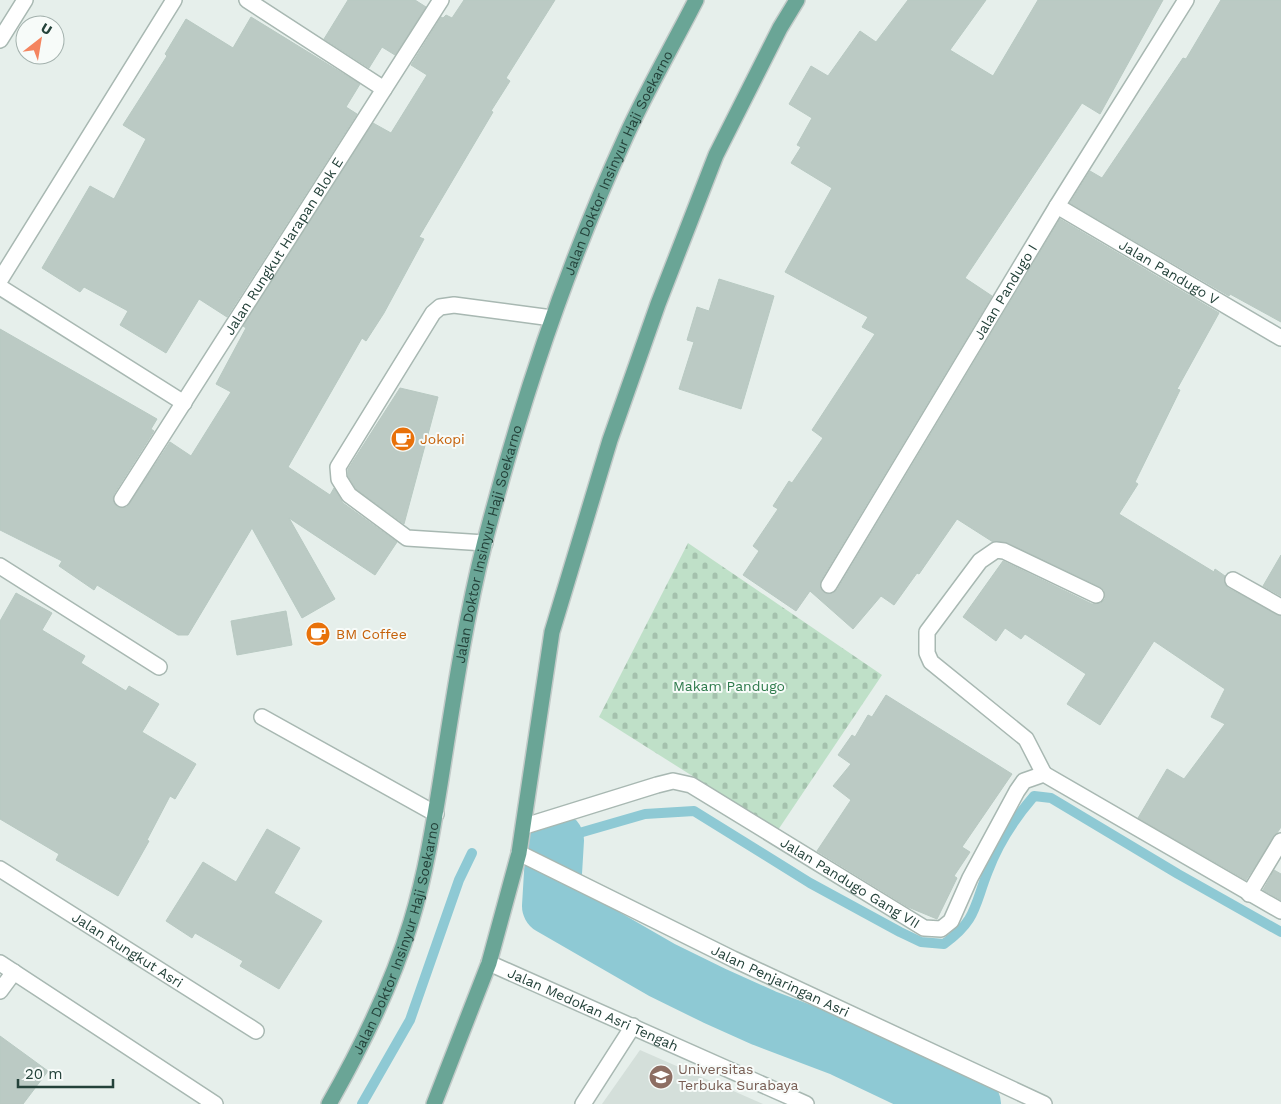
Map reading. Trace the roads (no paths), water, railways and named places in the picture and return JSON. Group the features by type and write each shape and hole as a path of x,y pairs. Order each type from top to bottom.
{"main road":[{"name":"Jalan Doktor Insinyur Haji Soekarno","path":"329,1104 349,1070 385,993 411,921 436,814 454,700 485,543 521,411 572,264 627,134 696,0"},
{"path":"434,1104 489,963 519,853 525,826 552,632 610,440 658,304 716,155 780,28 797,0"}],"street":[{"path":"0,40 25,0"},
{"path":"0,280 174,0"},
{"path":"247,0 384,89"},
{"name":"Jalan Rungkut Harapan Blok E","path":"122,499 440,0"},
{"name":"Jalan Pandugo I","path":"829,585 1057,206 1186,0"},
{"name":"Jalan Pandugo V","path":"1057,206 1281,338"},
{"path":"0,287 184,403"},
{"path":"485,543 407,538 349,495 339,479 338,467 433,313 440,307 454,305 552,318"},
{"path":"1096,595 1004,551 996,550 980,561 927,632 927,653 931,662 1026,739 1044,774 1281,911"},
{"path":"0,566 159,667"},
{"path":"1233,580 1281,607"},
{"path":"262,717 436,814"},
{"name":"Jalan Pandugo Gang VII","path":"525,826 673,781 691,785 924,928 941,929 951,921 970,878 1017,791 1024,781 1044,774"},
{"path":"1249,894 1281,841"},
{"name":"Jalan Penjaringan Asri","path":"519,853 733,959 1044,1104"},
{"name":"Jalan Rungkut Asri","path":"0,869 256,1030"},
{"path":"0,963 215,1104"},
{"name":"Jalan Medokan Asri Tengah","path":"489,963 806,1104"},
{"path":"0,991 14,972"},
{"path":"583,1104 633,1026"}],"waterway":[{"path":"555,840 645,814 694,811 810,883 900,932 921,942 944,944 969,920 997,851 1021,813 1034,796 1051,798 1178,874 1281,932"},
{"path":"555,840 551,906 662,970 715,996 764,1018 843,1048 925,1087 972,1104"},
{"path":"362,1104 410,1020 459,880 472,853"}],"place":[{"name":"Jokopi","path":"403,439"},
{"name":"BM Coffee","path":"318,634"},
{"name":"Universitas Terbuka Surabaya","path":"661,1077"}],"park label":[{"name":"Makam Pandugo","path":"729,686"}]}
